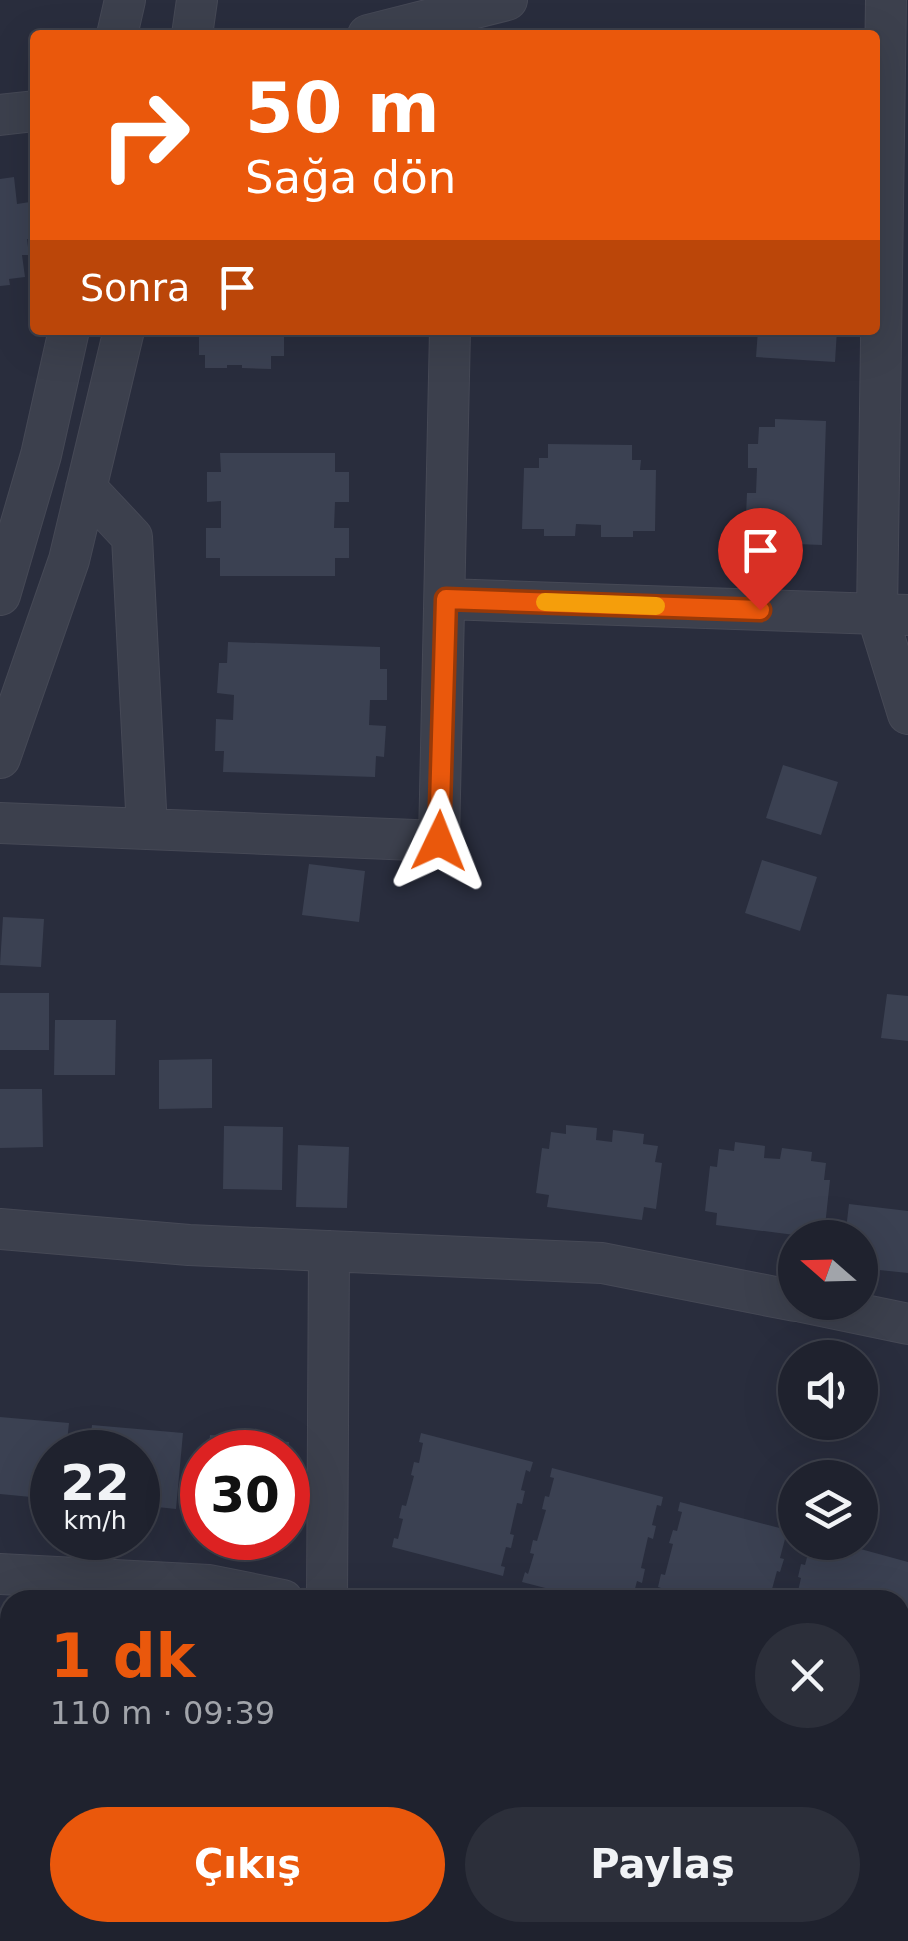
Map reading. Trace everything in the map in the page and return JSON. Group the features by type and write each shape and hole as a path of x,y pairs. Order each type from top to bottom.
{"street":[{"path":"119,30 124,0"},
{"path":"193,30 198,0"},
{"path":"408,30 455,24 506,0"},
{"path":"886,0 893,614 908,714"},
{"path":"0,115 30,112"},
{"path":"0,595 40,455 68,335"},
{"path":"0,758 68,560 123,335"},
{"path":"0,823 439,841 450,335"},
{"path":"86,488 132,538 147,829"},
{"path":"446,599 893,614"},
{"path":"0,1229 189,1244 602,1262 778,1298"},
{"path":"327,1590 329,1250"},
{"path":"878,1318 908,1324"},
{"path":"0,1574 176,1590"}],"building":[{"path":"14,177 17,204 30,202 30,239 29,255 22,255 25,277 9,279 10,285 0,286 0,179"},
{"path":"199,335 284,335 284,356 271,356 271,369 242,365 205,368 205,355 199,355"},
{"path":"758,335 837,335 835,362 756,357"},
{"path":"775,419 826,421 822,545 771,543 772,535 755,535 756,517 746,516 747,493 756,493 757,468 748,468 748,444 758,444 759,427 775,427"},
{"path":"548,444 632,445 632,460 641,460 640,470 656,470 655,531 633,531 633,537 601,537 601,525 576,524 575,536 544,536 544,529 522,529 524,468 539,468 539,458 548,458"},
{"path":"220,453 335,453 335,472 349,472 349,502 335,502 334,528 349,528 349,558 335,558 335,576 220,576 220,558 206,558 206,528 221,528 221,501 207,502 207,472 221,472"},
{"path":"228,642 380,647 380,669 387,669 387,700 370,700 369,725 386,726 384,757 376,756 375,777 223,772 224,751 215,751 216,719 233,720 234,695 217,693 219,663 227,663"},
{"path":"783,765 838,782 821,835 766,818"},
{"path":"762,860 817,877 800,931 745,913"},
{"path":"309,864 365,871 359,922 302,915"},
{"path":"3,917 44,919 41,967 0,965"},
{"path":"0,993 49,993 49,1050 0,1050"},
{"path":"887,994 908,996 908,1041 881,1038"},
{"path":"55,1020 116,1020 115,1075 54,1075"},
{"path":"212,1059 212,1108 159,1109 159,1060"},
{"path":"0,1089 42,1089 43,1147 0,1148"},
{"path":"566,1125 597,1128 596,1140 612,1142 613,1130 644,1134 643,1144 658,1146 655,1162 662,1163 656,1209 644,1207 642,1220 547,1207 549,1195 536,1193 542,1148 549,1149 551,1132 566,1134"},
{"path":"224,1126 283,1127 282,1190 223,1189"},
{"path":"735,1142 765,1146 764,1158 780,1159 782,1148 812,1152 811,1161 826,1163 824,1180 830,1180 826,1220 778,1220 778,1233 716,1225 717,1213 705,1211 710,1166 717,1167 719,1149 734,1151"},
{"path":"298,1145 349,1147 347,1208 296,1207"},
{"path":"849,1204 908,1211 908,1273 878,1270 878,1220 847,1220"},
{"path":"0,1417 69,1423 68,1430 30,1430 30,1497 0,1494"},
{"path":"92,1425 149,1430 91,1430"},
{"path":"160,1431 180,1433 176,1509 160,1507"},
{"path":"421,1433 533,1462 530,1472 526,1470 522,1504 517,1503 511,1548 506,1547 501,1566 505,1567 503,1576 392,1547 394,1538 398,1539 403,1519 399,1518 402,1505 406,1506 414,1462 419,1463"},
{"path":"552,1468 663,1497 652,1525 656,1526 653,1539 648,1537 642,1583 637,1581 635,1590 553,1590 522,1582 525,1572 528,1574 534,1554 530,1553 533,1540 537,1541 546,1510 542,1509 545,1496 549,1497 554,1478 550,1477"},
{"path":"680,1502 778,1528 778,1560 784,1560 772,1590 661,1590 661,1574 665,1575 673,1544 669,1543 682,1512 678,1511"},
{"path":"878,1554 908,1562 908,1590 798,1590 801,1564 805,1565 806,1560 878,1560"}],"slow traffic":[{"path":"545,602 656,606"}],"route":[{"path":"439,841 446,599 760,610"}]}
